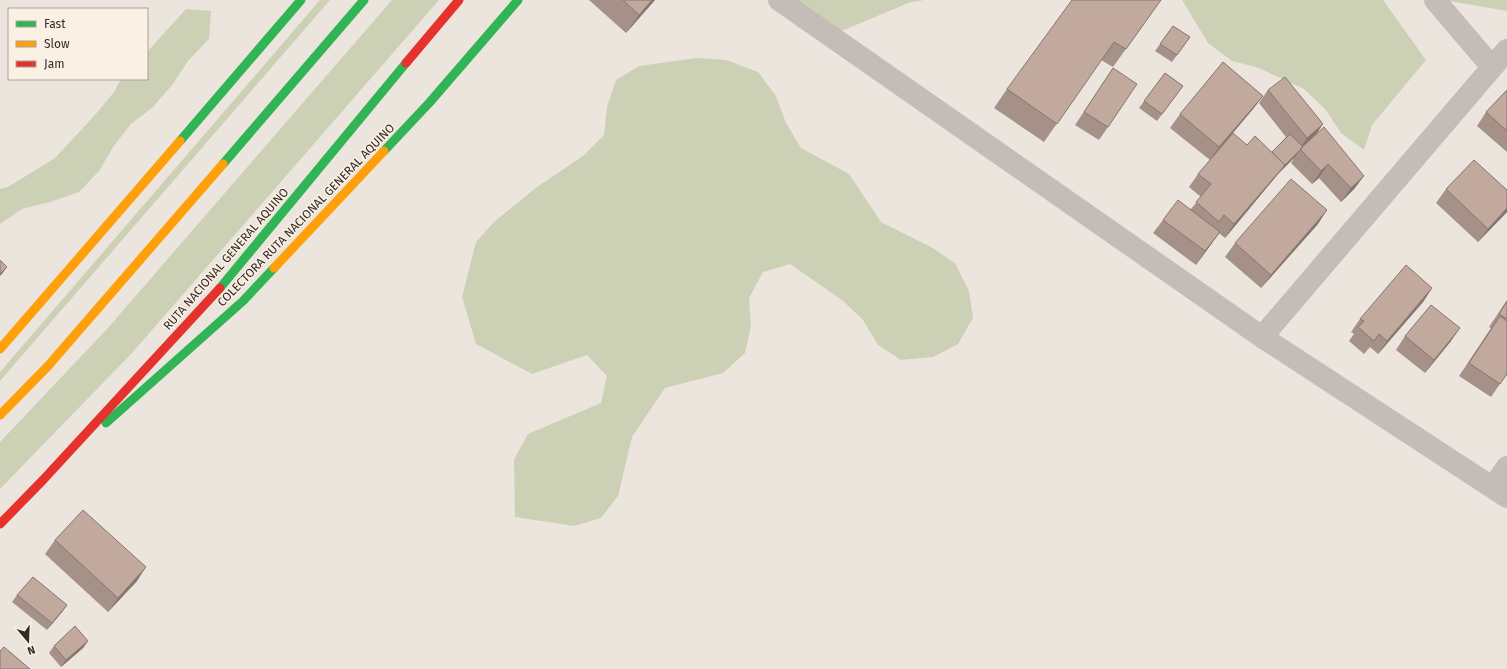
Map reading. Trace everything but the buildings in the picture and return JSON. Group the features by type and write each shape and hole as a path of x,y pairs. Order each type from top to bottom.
{"main road":[{"path":"1,346 301,0"},
{"path":"0,415 58,354 228,160 364,0"},
{"name":"RUTA NACIONAL GENERAL AQUINO","path":"0,524 43,480 215,293 459,0"},
{"name":"COLECTORA RUTA NACIONAL GENERAL AQUINO","path":"43,480 243,301 430,102 518,0"}],"street":[{"path":"779,0 1262,337 1500,492 1507,467"},
{"path":"1435,0 1492,67"},
{"path":"1262,337 1507,50"}],"green space":[{"path":"320,0 330,0 0,381 0,372"},
{"path":"392,0 439,0 132,353 0,489 0,442 107,329"},
{"path":"778,0 924,0 908,3 837,33"},
{"path":"1182,0 1383,0 1426,60 1372,125 1364,150 1341,133 1325,109 1304,89 1256,67 1232,61 1208,43"},
{"path":"1443,0 1507,0 1507,11"},
{"path":"186,9 211,11 209,39 188,61 173,84 153,107 131,124 113,147 99,171 79,192 50,202 22,209 0,224 0,189 8,187 55,158 95,115 114,92 120,80 148,80 148,51"},
{"path":"696,58 726,60 758,72 776,96 786,123 801,148 849,174 881,222 931,247 955,263 969,291 973,318 958,344 933,357 901,360 878,345 863,320 842,300 790,264 763,272 749,298 751,326 745,353 723,373 665,388 632,437 618,496 601,518 574,526 515,517 514,459 528,434 601,403 607,376 587,355 532,374 476,344 462,297 476,242 494,222 537,187 583,156 604,135 607,107 616,80 639,66"}],"traffic: fast":[{"path":"180,141 301,0"},
{"path":"223,164 364,0"},
{"path":"384,151 430,102 518,0"},
{"path":"220,288 406,63"},
{"path":"106,423 243,301 274,268"}],"traffic: slow":[{"path":"0,349 180,141"},
{"path":"274,268 384,151"},
{"path":"0,415 48,366 223,164"}],"traffic: jam":[{"path":"406,63 459,0"},
{"path":"0,524 43,480 220,288"}]}
